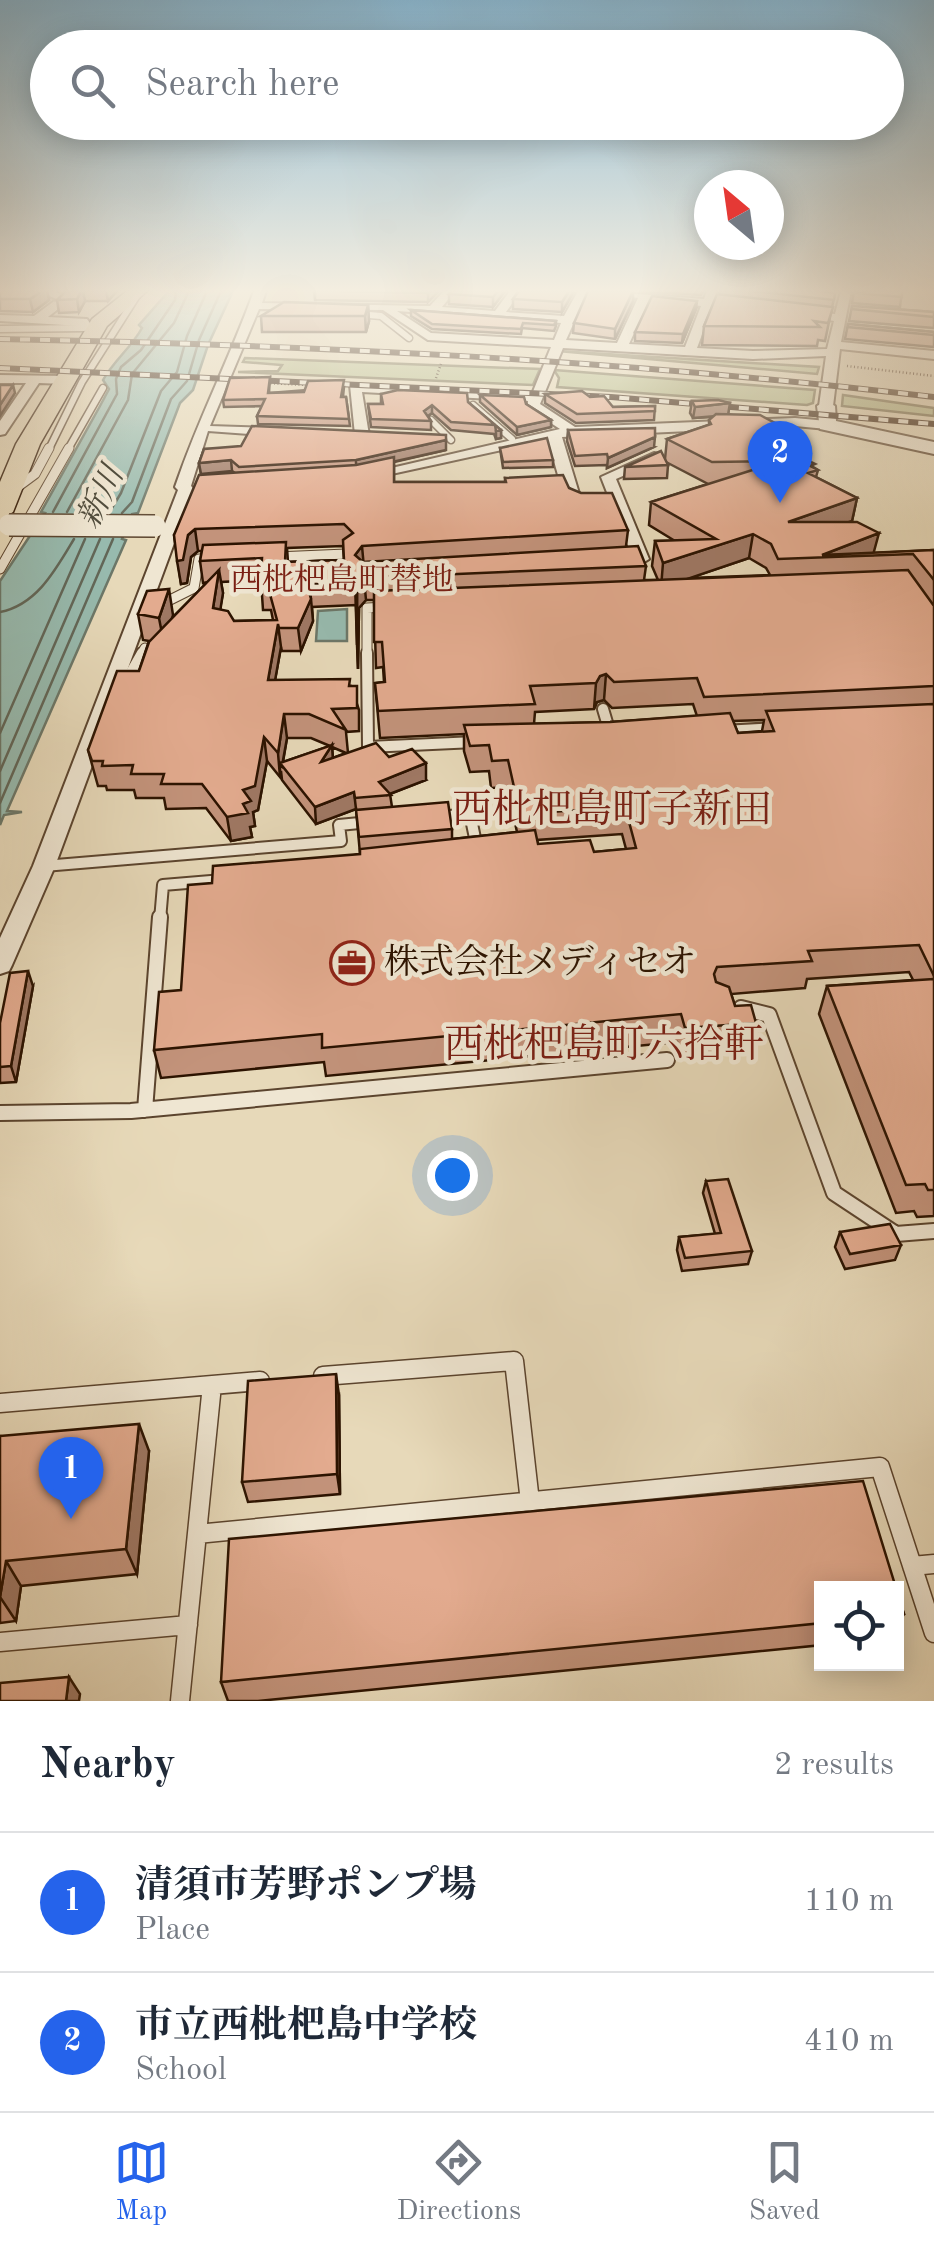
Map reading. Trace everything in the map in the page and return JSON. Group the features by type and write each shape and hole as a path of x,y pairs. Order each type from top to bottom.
{"main road":[{"path":"4,514 28,444 69,370"}],"street":[{"path":"0,965 6,933 44,866 141,609 164,526 193,486 196,449 232,370"},
{"path":"546,370 533,405 572,430"},
{"path":"826,416 833,370"},
{"path":"0,379 65,380"},
{"path":"0,430 8,409 35,380"},
{"path":"362,436 355,388 536,398"},
{"path":"338,479 572,430 795,422 826,416 934,448"},
{"path":"210,423 288,432"},
{"path":"636,560 608,477 721,426"},
{"path":"344,435 382,437"},
{"path":"554,435 574,503 620,506"},
{"path":"419,440 536,438"},
{"path":"4,514 164,526"}],"lane":[{"path":"4,514 35,474 89,370"},
{"path":"0,569 103,388"},
{"path":"473,405 512,438"},
{"path":"431,420 451,440"},
{"path":"272,557 346,554"},
{"path":"141,609 152,609 184,595 194,588 198,560 217,559"},
{"path":"406,606 367,608 368,747 496,742"},
{"path":"110,689 128,682 145,648"},
{"path":"603,709 611,736"},
{"path":"706,732 782,728"},
{"path":"592,737 630,735"},
{"path":"433,817 470,814 476,842"},
{"path":"44,866 341,841 340,825 377,822"},
{"path":"145,1110 164,885 240,878"},
{"path":"719,1002 769,1015 834,1193 896,1234 934,1232"},
{"path":"0,1114 145,1110 667,1060"},
{"path":"0,1403 514,1361 530,1502"},
{"path":"180,1701 212,1385"},
{"path":"197,1534 880,1467 934,1633"},
{"path":"912,1566 934,1564"},
{"path":"0,1642 188,1625"}],"path":[{"path":"436,378 439,370"},
{"path":"909,370 934,376"},
{"path":"260,383 316,386"}],"green space":[{"path":"539,370 533,385 238,372"},
{"path":"554,370 815,390 813,403 807,405 557,387 559,378"},
{"path":"776,370 818,370 817,374"},
{"path":"843,395 934,408 934,416 842,406"}],"water":[{"name":"新川","path":"110,370 200,370 193,390 180,403 138,513 132,514 122,539 126,540 7,811 22,812 4,815 0,825 0,581 45,513 41,512 109,389 103,380"},
{"path":"347,609 347,641 316,641 318,611"}],"building":[{"path":"270,377 268,393 304,392 308,381 344,380 341,397 346,397 349,419 257,416 265,399 223,400 230,378"},
{"path":"0,385 13,385 0,405"},
{"path":"398,390 467,393 468,402 501,430 496,431 495,425 451,422 432,405 424,411 431,421 371,419 368,404 383,404 381,394"},
{"path":"582,391 590,397 604,396 613,407 655,406 655,411 577,414 545,394"},
{"path":"480,395 524,397 526,404 551,420 517,427"},
{"path":"692,401 730,403 695,407"},
{"path":"716,414 760,415 794,433 767,441 815,464 810,466 818,470 808,473 857,498 788,522 857,522 879,533 822,555 934,550 934,580 913,554 778,559 771,544 753,534 663,563 655,541 716,539 651,502 781,461 712,462 667,439 711,424 709,420"},
{"path":"252,426 446,435 446,440 356,460 239,467 231,460 199,463 204,449 241,446"},
{"path":"655,428 655,437 608,458 607,454 575,456 568,430"},
{"path":"547,438 553,460 503,462 500,448"},
{"path":"661,451 668,465 625,467"},
{"path":"394,457 394,482 506,482 505,478 563,475 569,488 581,493 612,493 628,530 362,546 355,555 363,562 638,546 646,566 364,578 357,586 357,645 355,583 307,584 311,599 298,628 279,628 278,624 268,680 350,679 349,686 357,686 357,708 332,709 346,730 309,714 284,714 278,753 264,737 255,786 243,790 251,801 243,804 248,813 227,817 202,784 161,784 164,774 131,774 133,765 102,766 103,761 92,761 88,750 117,671 139,671 149,642 219,570 213,608 228,611 234,621 277,620 268,587 260,587 262,558 200,561 203,545 286,542 285,562 344,560 343,540 353,533 344,524 195,529 188,535 183,560 177,561 174,535 199,475 356,465"},
{"path":"908,570 934,606 934,686 704,697 697,678 614,682 606,674 596,683 530,686 535,704 378,711 375,683 385,682 382,642 374,642 374,591"},
{"path":"169,589 159,618 138,614 147,591"},
{"path":"934,704 934,976 919,945 808,951 812,961 717,967 716,982 729,987 735,1006 751,1005 756,1023 685,1028 681,1014 322,1048 322,1034 154,1050 159,992 181,990 188,885 212,883 213,866 360,854 360,849 535,830 538,844 590,840 594,852 636,848 625,807 520,814 508,760 492,761 489,745 470,746 464,725 610,722 730,713 738,733 774,731 766,711"},
{"path":"376,743 389,757 412,749 426,763 379,782 391,795 355,798 354,792 315,807 280,763 332,745 321,762"},
{"path":"448,802 452,829 359,837 356,810"},
{"path":"28,971 11,1066 0,1067 0,1023 10,973"},
{"path":"934,979 934,1190 928,1190 925,1184 906,1185 827,986"},
{"path":"728,1179 752,1251 685,1258 679,1237 721,1233 706,1181"},
{"path":"890,1224 901,1245 850,1254 840,1232"},
{"path":"336,1374 337,1474 242,1482 248,1381"},
{"path":"139,1424 126,1549 6,1561 0,1597 0,1436"},
{"path":"863,1481 894,1581 814,1581 814,1624 221,1682 229,1539"},
{"path":"69,1677 66,1701 0,1701 0,1683"}],"railway":[{"path":"50,370 611,397 934,424"},
{"path":"667,370 934,397"}],"place":[{"name":"市立西枇杷島中学校","path":"780,503"},
{"name":"株式会社メディセオ","path":"352,963"},
{"name":"清須市芳野ポンプ場","path":"71,1519"}],"district":[{"name":"西枇杷島町替地","path":"342,582"},
{"name":"西枇杷島町子新田","path":"612,812"},
{"name":"西枇杷島町六拾軒","path":"604,1047"}]}
